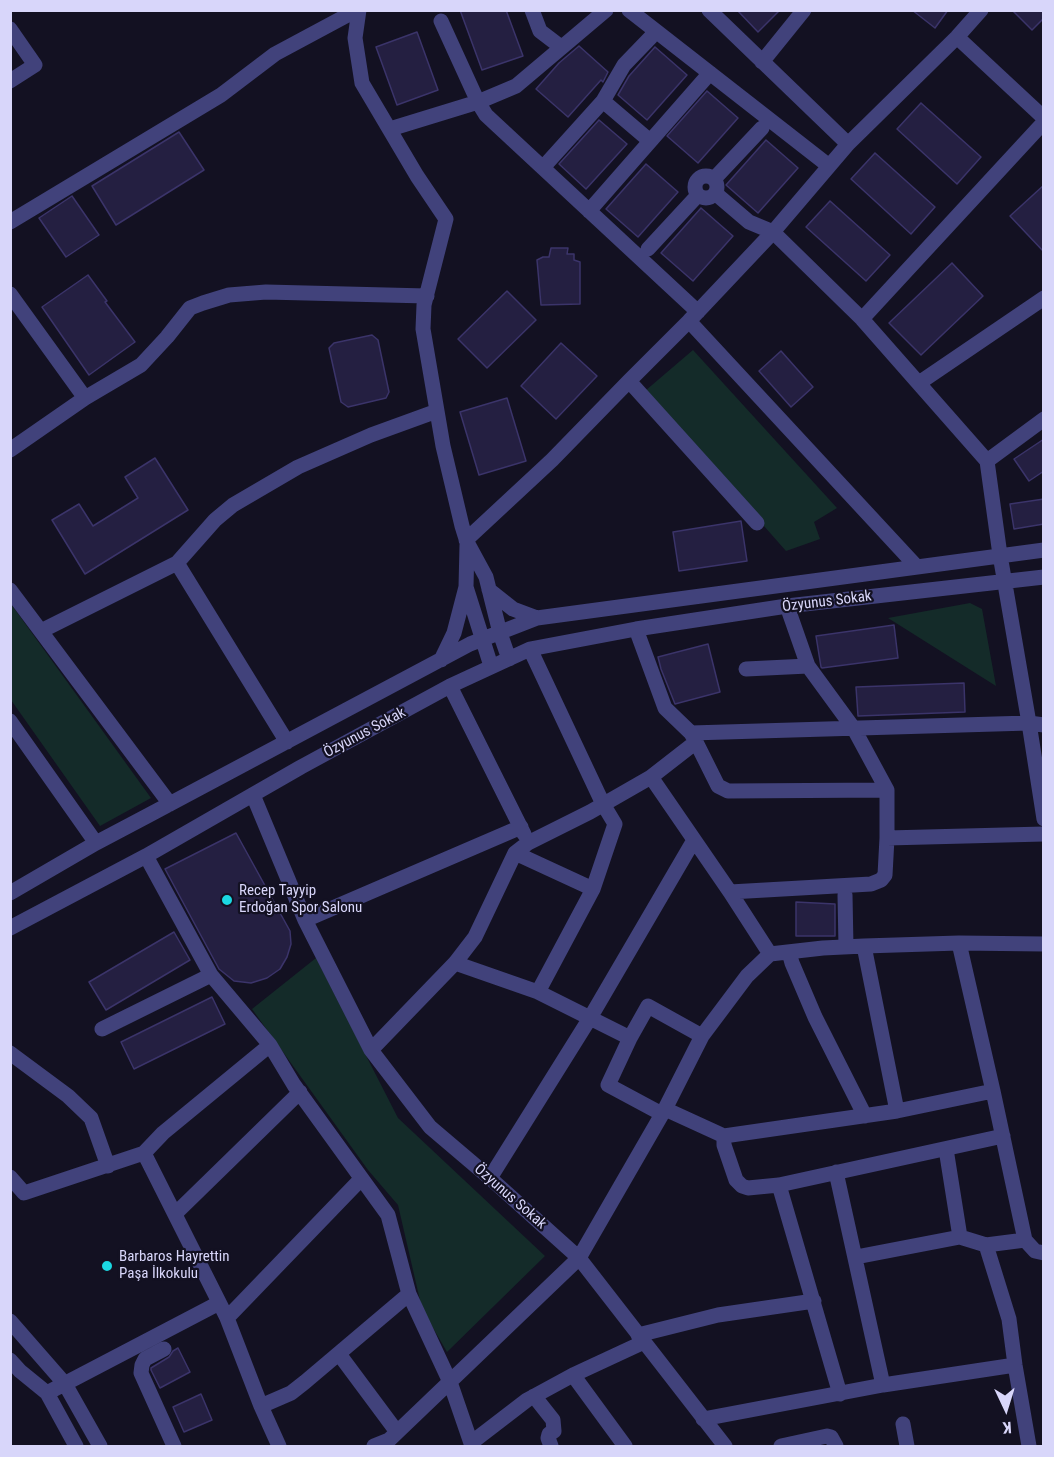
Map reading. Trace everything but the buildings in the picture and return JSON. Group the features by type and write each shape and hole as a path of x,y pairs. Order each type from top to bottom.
{"street":[{"path":"358,10 355,38 363,83 417,176 446,219 424,305 423,329 446,458 462,526 467,541 486,577 500,633 509,658"},
{"path":"10,222 221,95 275,54 358,10"},
{"path":"532,10 540,31 561,47"},
{"path":"390,129 478,102 516,86 606,10"},
{"path":"628,10 829,166"},
{"path":"709,10 848,144"},
{"path":"762,62 804,10"},
{"path":"441,660 454,633 466,587 467,541 552,460 694,317 773,232 848,144 957,37 981,10"},
{"path":"441,21 486,115 589,211 694,317 917,567"},
{"path":"10,29 35,65 10,81"},
{"path":"548,162 603,101 624,65 651,37"},
{"path":"862,319 1044,120 957,37"},
{"path":"589,211 710,73"},
{"path":"603,101 650,141"},
{"path":"648,249 698,195 709,197 715,186 762,128"},
{"path":"715,186 749,222 773,232 862,319 987,461 1005,582 1036,724 1044,819"},
{"path":"10,450 85,398 141,365 190,308 216,299 266,292 426,296"},
{"path":"10,294 85,398"},
{"path":"919,383 1044,298"},
{"path":"628,381 757,523"},
{"path":"41,631 177,563 215,520 233,505 298,467 371,435 437,411"},
{"path":"987,461 1044,419"},
{"path":"10,893 96,843 470,644 537,618 1044,550"},
{"path":"177,563 287,742"},
{"name":"Özyunus Sokak","path":"725,1446 579,1258 430,1127 371,1050 304,921 253,795 450,686 530,649 636,628 787,606 1044,577"},
{"path":"466,587 491,666"},
{"path":"489,590 513,609 537,618"},
{"path":"11,592 170,804"},
{"path":"730,892 872,884 885,875 887,790 854,729 808,666 787,606"},
{"path":"636,628 665,708 693,737 718,786 728,791 887,790"},
{"path":"530,649 603,804 615,824 593,889 538,992"},
{"path":"746,669 808,666"},
{"path":"450,686 528,843"},
{"path":"10,721 96,843"},
{"path":"371,1050 455,963 475,937 515,853 528,843 651,777 693,737 854,729 1036,724"},
{"path":"651,777 770,954"},
{"path":"10,928 146,856 253,795"},
{"path":"304,921 521,827"},
{"path":"887,838 1044,834"},
{"path":"490,1178 590,1018 694,840"},
{"path":"515,853 593,889"},
{"path":"146,856 211,975 270,1045 294,1085 388,1215 409,1294 450,1382 471,1445 527,1400 641,1339 718,1316 814,1301"},
{"path":"845,895 846,947"},
{"path":"959,944 1025,1240 1035,1251 1044,1253"},
{"path":"374,1446 394,1440 450,1382 579,1258 663,1111 702,1036 747,976 770,954 864,946 1044,944"},
{"path":"864,946 897,1111"},
{"path":"789,952 815,1017 865,1116"},
{"path":"455,963 538,992 630,1038"},
{"path":"102,1029 211,975"},
{"path":"702,1036 648,1006 608,1085 724,1136 897,1111 993,1091"},
{"path":"10,1177 24,1193 144,1153 163,1133 270,1045"},
{"path":"10,1053 68,1096 91,1118 108,1166"},
{"path":"175,1214 300,1092"},
{"path":"724,1136 724,1145 736,1180 748,1188 778,1185 1003,1136"},
{"path":"946,1149 960,1237"},
{"path":"144,1153 227,1318 279,1446"},
{"path":"836,1172 883,1385"},
{"path":"227,1318 362,1179"},
{"path":"778,1185 840,1394"},
{"path":"856,1257 960,1237 986,1245 1025,1240"},
{"path":"986,1245 1009,1319 1029,1446"},
{"path":"261,1406 291,1393 409,1294"},
{"path":"47,1393 219,1303"},
{"path":"10,1321 65,1384 100,1446"},
{"path":"164,1349 145,1359 141,1373 174,1446"},
{"path":"339,1354 394,1440"},
{"path":"703,1419 883,1385 1015,1365"},
{"path":"14,1369 47,1393 76,1446"},
{"path":"573,1375 625,1446"},
{"path":"534,1396 553,1420 554,1431 549,1434 548,1438 551,1446"},
{"path":"903,1424 907,1446"},
{"path":"781,1446 827,1436 831,1437 836,1446"}],"green space":[{"path":"693,350 837,508 814,522 820,539 786,551 645,391"},
{"path":"970,603 982,609 996,686 888,618"},
{"path":"10,604 151,798 100,826 11,700"},
{"path":"316,958 398,1118 545,1256 447,1352 422,1309 398,1205 368,1170 252,1009"}],"place":[{"name":"Recep Tayyip Erdoğan Spor Salonu","path":"227,900"},
{"name":"Barbaros Hayrettin Paşa İlkokulu","path":"107,1266"}]}
